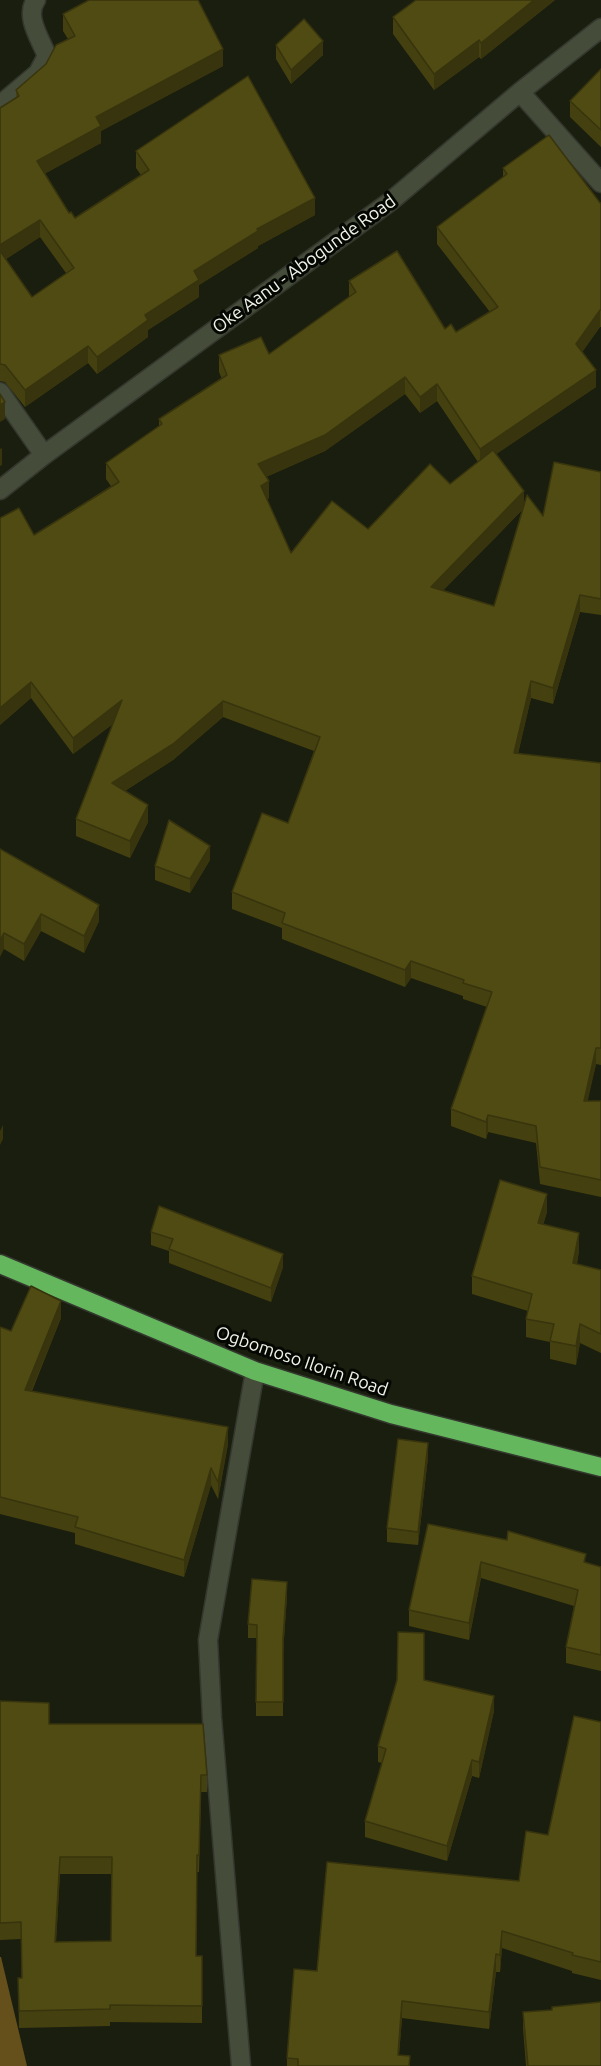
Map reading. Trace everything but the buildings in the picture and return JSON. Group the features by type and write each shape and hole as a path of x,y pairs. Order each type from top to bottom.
{"highway":[{"name":"Ogbomoso Ilorin Road","path":"0,1264 255,1371 391,1414 601,1467"}],"street":[{"path":"0,105 38,73 47,56 31,18 33,3 36,0"},
{"name":"Oke Aanu - Abogunde Road","path":"0,490 44,455 391,201 520,92 601,28"},
{"path":"520,92 601,183"},
{"path":"0,392 44,455"},
{"path":"241,2066 212,1718 208,1640 255,1371"}],"shaded area":[{"path":"1,1957 27,2066 0,2066"}]}
